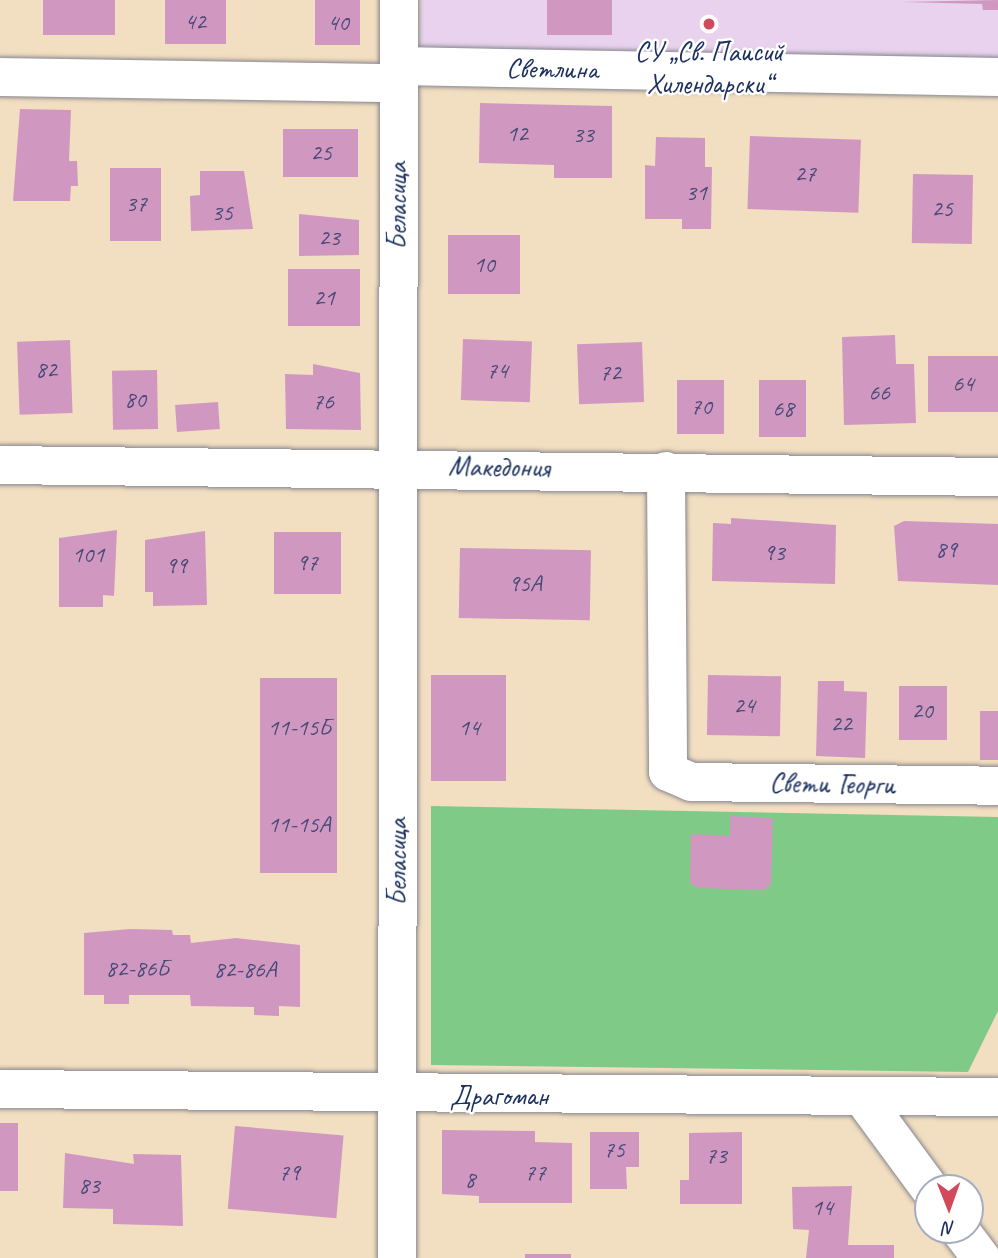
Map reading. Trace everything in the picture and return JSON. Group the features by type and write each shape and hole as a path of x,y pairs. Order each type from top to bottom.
{"street":[{"name":"Беласица","path":"397,1258 396,413 399,0"},
{"name":"Светлина","path":"0,77 998,77"},
{"name":"Македония","path":"0,465 397,465 998,477"},
{"name":"Свети Георги","path":"666,471 668,772 691,782 998,786"},
{"name":"Драгоман","path":"0,1090 397,1096 863,1098 997,1095"},
{"path":"863,1098 919,1174"}],"shaded area":[{"name":"СУ „Св. Паисий Хилендарски“","path":"421,0 998,0 998,63 420,48"}],"green space":[{"path":"431,806 998,817 998,1011 968,1072 431,1065"}],"building":[{"path":"43,0 115,0 115,35 43,35"},
{"path":"165,0 226,0 226,44 165,44"},
{"path":"315,0 360,0 360,45 315,45"},
{"path":"547,0 612,0 612,35 547,35"},
{"path":"998,0 998,10 983,10 982,4 903,2"},
{"path":"480,103 612,106 612,178 554,178 554,165 479,163"},
{"path":"20,109 71,110 69,161 77,161 78,186 71,186 70,201 13,201"},
{"path":"283,129 358,129 358,177 283,177"},
{"path":"750,136 861,140 858,213 747,209"},
{"path":"656,137 705,138 705,167 712,167 711,229 682,229 682,219 645,219 645,165 655,166"},
{"path":"110,168 161,168 161,241 110,241"},
{"path":"200,171 244,171 253,229 191,231 190,196 200,195"},
{"path":"913,174 973,175 972,244 912,243"},
{"path":"299,214 359,220 359,255 299,256"},
{"path":"448,235 520,235 520,294 448,294"},
{"path":"288,269 360,269 360,326 288,326"},
{"path":"895,335 896,364 914,364 916,423 844,425 842,337"},
{"path":"463,339 532,341 530,402 461,400"},
{"path":"70,340 73,413 20,415 17,342"},
{"path":"642,342 644,402 579,404 577,344"},
{"path":"928,356 998,356 998,412 928,412"},
{"path":"313,364 360,373 361,430 286,429 285,374 313,375"},
{"path":"157,370 158,429 113,430 112,371"},
{"path":"677,380 724,380 724,434 677,434"},
{"path":"759,380 806,380 806,437 759,437"},
{"path":"218,402 220,429 177,432 175,405"},
{"path":"731,518 836,525 835,584 712,581 713,523 731,524"},
{"path":"904,521 998,524 998,585 898,581 894,526"},
{"path":"117,530 114,596 103,595 103,607 59,607 59,538"},
{"path":"205,531 207,605 153,606 153,592 145,592 145,540"},
{"path":"274,532 341,532 341,594 274,594"},
{"path":"460,548 591,550 590,620 459,618"},
{"path":"431,675 506,675 506,781 431,781"},
{"path":"708,675 781,676 780,736 707,735"},
{"path":"260,678 337,678 337,873 260,873"},
{"path":"818,681 844,681 844,691 867,692 865,758 816,756"},
{"path":"899,686 947,686 947,740 899,740"},
{"path":"980,711 998,711 998,760 980,760"},
{"path":"730,816 773,818 771,884 765,890 697,888 690,882 691,834 730,836"},
{"path":"130,929 172,930 173,935 190,935 191,943 236,938 300,945 300,1007 279,1006 279,1016 254,1015 254,1007 191,1006 190,995 129,995 129,1004 104,1004 104,995 84,995 84,933"},
{"path":"0,1123 18,1123 18,1191 0,1191"},
{"path":"235,1126 344,1135 336,1218 228,1209"},
{"path":"442,1130 535,1131 535,1142 572,1143 572,1203 479,1203 479,1196 442,1194"},
{"path":"590,1132 639,1132 639,1167 626,1167 627,1189 590,1189"},
{"path":"742,1132 742,1204 680,1204 680,1180 689,1180 689,1133"},
{"path":"65,1153 134,1164 133,1154 181,1155 183,1226 113,1224 113,1209 63,1208"},
{"path":"852,1186 848,1245 894,1245 894,1258 806,1258 809,1230 793,1229 792,1187"},
{"path":"525,1254 571,1254 571,1258 525,1258"}],"place":[{"name":"СУ „Св. Паисий Хилендарски“","path":"709,24"}]}
